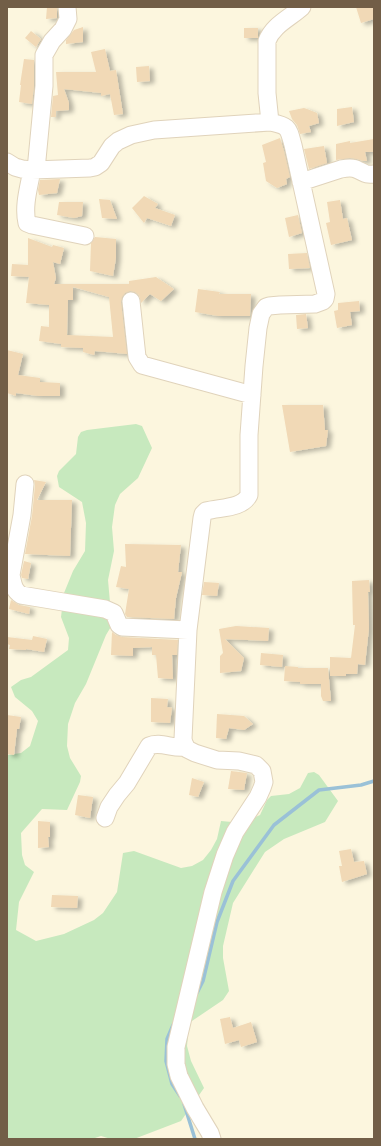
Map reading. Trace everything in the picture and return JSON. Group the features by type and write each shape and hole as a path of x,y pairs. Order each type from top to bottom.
{"street":[{"path":"67,7 68,19 62,29 52,40 44,55 44,86 34,170 26,204 25,216 27,223 32,225 85,236"},
{"path":"270,122 267,93 267,41 273,30 302,7"},
{"path":"7,162 15,167 34,170 90,168 101,163 112,146 118,141 131,135 154,130 270,122 282,124 289,131 326,296 323,301 315,304 280,304 269,306 263,310 259,319 252,395 249,435 249,495 242,503 206,511 203,514 188,630 183,739 185,747 189,751 217,760 239,761 256,766 262,772 263,777 262,788 258,797 235,832 225,855 213,892 176,1047 176,1064 179,1076 212,1139"},
{"path":"301,182 347,168 353,168 365,174 374,174"},
{"path":"131,301 139,363 252,395"},
{"path":"25,484 22,515 11,575 17,592 21,595 105,609 114,614 119,625 122,627 188,630"},
{"path":"105,818 110,807 127,783 148,746 156,744 176,748 185,747"}],"green space":[{"path":"136,424 142,426 152,448 138,478 120,494 115,505 112,527 114,551 108,580 112,625 106,635 86,684 75,703 68,724 67,746 70,758 81,776 80,782 67,810 42,809 21,833 22,855 25,865 34,872 19,902 16,930 36,941 64,934 94,920 103,913 117,892 123,853 134,851 181,868 192,866 203,860 211,850 217,839 221,821 243,823 260,815 267,800 271,796 289,794 300,788 308,773 314,772 319,775 338,801 325,822 284,839 265,852 233,903 223,946 223,958 229,991 223,1000 189,1023 187,1046 191,1061 204,1088 181,1121 134,1139 111,1139 101,1136 92,1139 7,1139 7,755 21,753 30,746 38,721 32,711 15,697 11,687 21,680 31,677 68,650 69,638 61,617 64,593 73,571 85,551 86,523 82,502 59,487 57,476 59,471 76,454 78,437 81,432"}],"building":[{"path":"47,7 57,7 57,18 46,19"},
{"path":"356,7 374,7 374,19 361,23"},
{"path":"83,27 83,42 66,44 66,40 74,30"},
{"path":"244,28 258,28 258,38 244,38"},
{"path":"31,31 41,39 36,47 25,38"},
{"path":"105,49 110,71 116,70 123,114 114,115 110,94 101,96 101,93 64,89 69,103 69,110 56,111 56,117 51,117 53,96 58,95 56,72 96,72 91,52"},
{"path":"24,59 34,60 32,104 19,102"},
{"path":"149,66 150,81 137,82 136,67"},
{"path":"352,107 354,122 337,126 337,109"},
{"path":"304,108 317,113 319,123 309,126 311,132 300,134 289,111"},
{"path":"280,138 290,177 286,179 287,184 277,188 266,181 263,163 266,162 262,145"},
{"path":"374,139 374,152 365,152 367,161 350,158 336,160 336,144"},
{"path":"324,146 327,163 309,169 304,149"},
{"path":"60,179 57,193 39,195 38,190 40,180"},
{"path":"144,196 158,204 155,208 175,215 171,226 147,218 144,223 132,208"},
{"path":"99,199 110,200 117,219 102,218"},
{"path":"340,200 343,219 347,218 352,240 331,245 326,223 330,222 327,202"},
{"path":"59,202 83,202 82,216 74,218 57,215"},
{"path":"298,215 302,233 289,237 285,218"},
{"path":"95,237 116,239 116,258 113,276 90,271 91,243"},
{"path":"28,238 52,247 53,245 64,248 60,264 53,262 56,278 54,284 129,284 129,281 156,277 174,289 161,301 150,294 141,303 139,295 135,292 130,291 125,293 121,302 127,354 95,351 94,355 83,352 83,348 61,347 61,344 39,341 41,326 49,327 49,305 26,303 29,277 11,276 12,264 28,265","holes":["73,287 109,297 113,337 67,335 68,300 73,300"]},
{"path":"307,253 310,268 289,269 288,254"},
{"path":"198,289 220,292 219,294 251,294 250,316 218,316 195,312"},
{"path":"359,301 360,311 350,312 352,325 337,328 334,311 338,310 338,303"},
{"path":"306,314 308,328 297,329 296,315"},
{"path":"7,350 23,354 18,375 40,378 40,382 60,383 60,396 38,396 16,393 16,396 7,393"},
{"path":"282,405 323,405 325,430 328,430 326,446 290,452"},
{"path":"34,480 46,482 37,500 72,500 70,556 25,554 32,516 35,485"},
{"path":"125,544 181,545 178,572 182,572 176,598 174,619 127,617 125,614 129,589 116,587 121,566 126,567"},
{"path":"24,561 31,563 28,579 22,578 21,575"},
{"path":"369,580 369,628 365,665 358,664 357,674 330,676 330,657 351,658 355,625 353,625 352,581"},
{"path":"204,582 219,583 217,596 202,595"},
{"path":"11,600 19,605 30,607 29,614 9,609"},
{"path":"236,626 269,628 268,641 225,639 244,658 241,671 220,673 220,656 223,653 219,629"},
{"path":"112,632 122,637 178,640 177,655 172,655 173,679 158,678 156,655 152,655 152,647 133,648 133,656 111,655"},
{"path":"33,636 47,639 44,652 26,649 9,649 10,645 7,644 7,637 32,640"},
{"path":"261,653 283,655 282,667 260,665"},
{"path":"285,666 298,668 328,668 331,701 323,701 321,696 321,684 300,684 300,682 284,681"},
{"path":"151,698 168,699 167,707 172,708 170,723 151,722"},
{"path":"217,714 244,716 253,724 244,730 229,728 226,739 216,738"},
{"path":"7,715 21,717 19,729 17,729 14,755 7,754"},
{"path":"231,771 247,773 244,790 228,789"},
{"path":"192,778 204,782 198,797 189,795"},
{"path":"78,795 93,797 90,818 75,815"},
{"path":"38,821 50,822 50,837 48,837 49,847 38,848"},
{"path":"351,849 354,862 364,861 367,874 342,882 339,866 342,866 339,851"},
{"path":"52,895 78,896 77,908 51,907"},
{"path":"230,1017 233,1028 251,1022 257,1042 241,1047 239,1040 225,1044 220,1019"}],"waterway":[{"path":"197,993 203,981 217,922 233,881 274,825 319,790 361,785 374,781"},
{"path":"173,1025 167,1039 166,1061 172,1084 180,1096"},
{"path":"184,1104 195,1139"}]}
